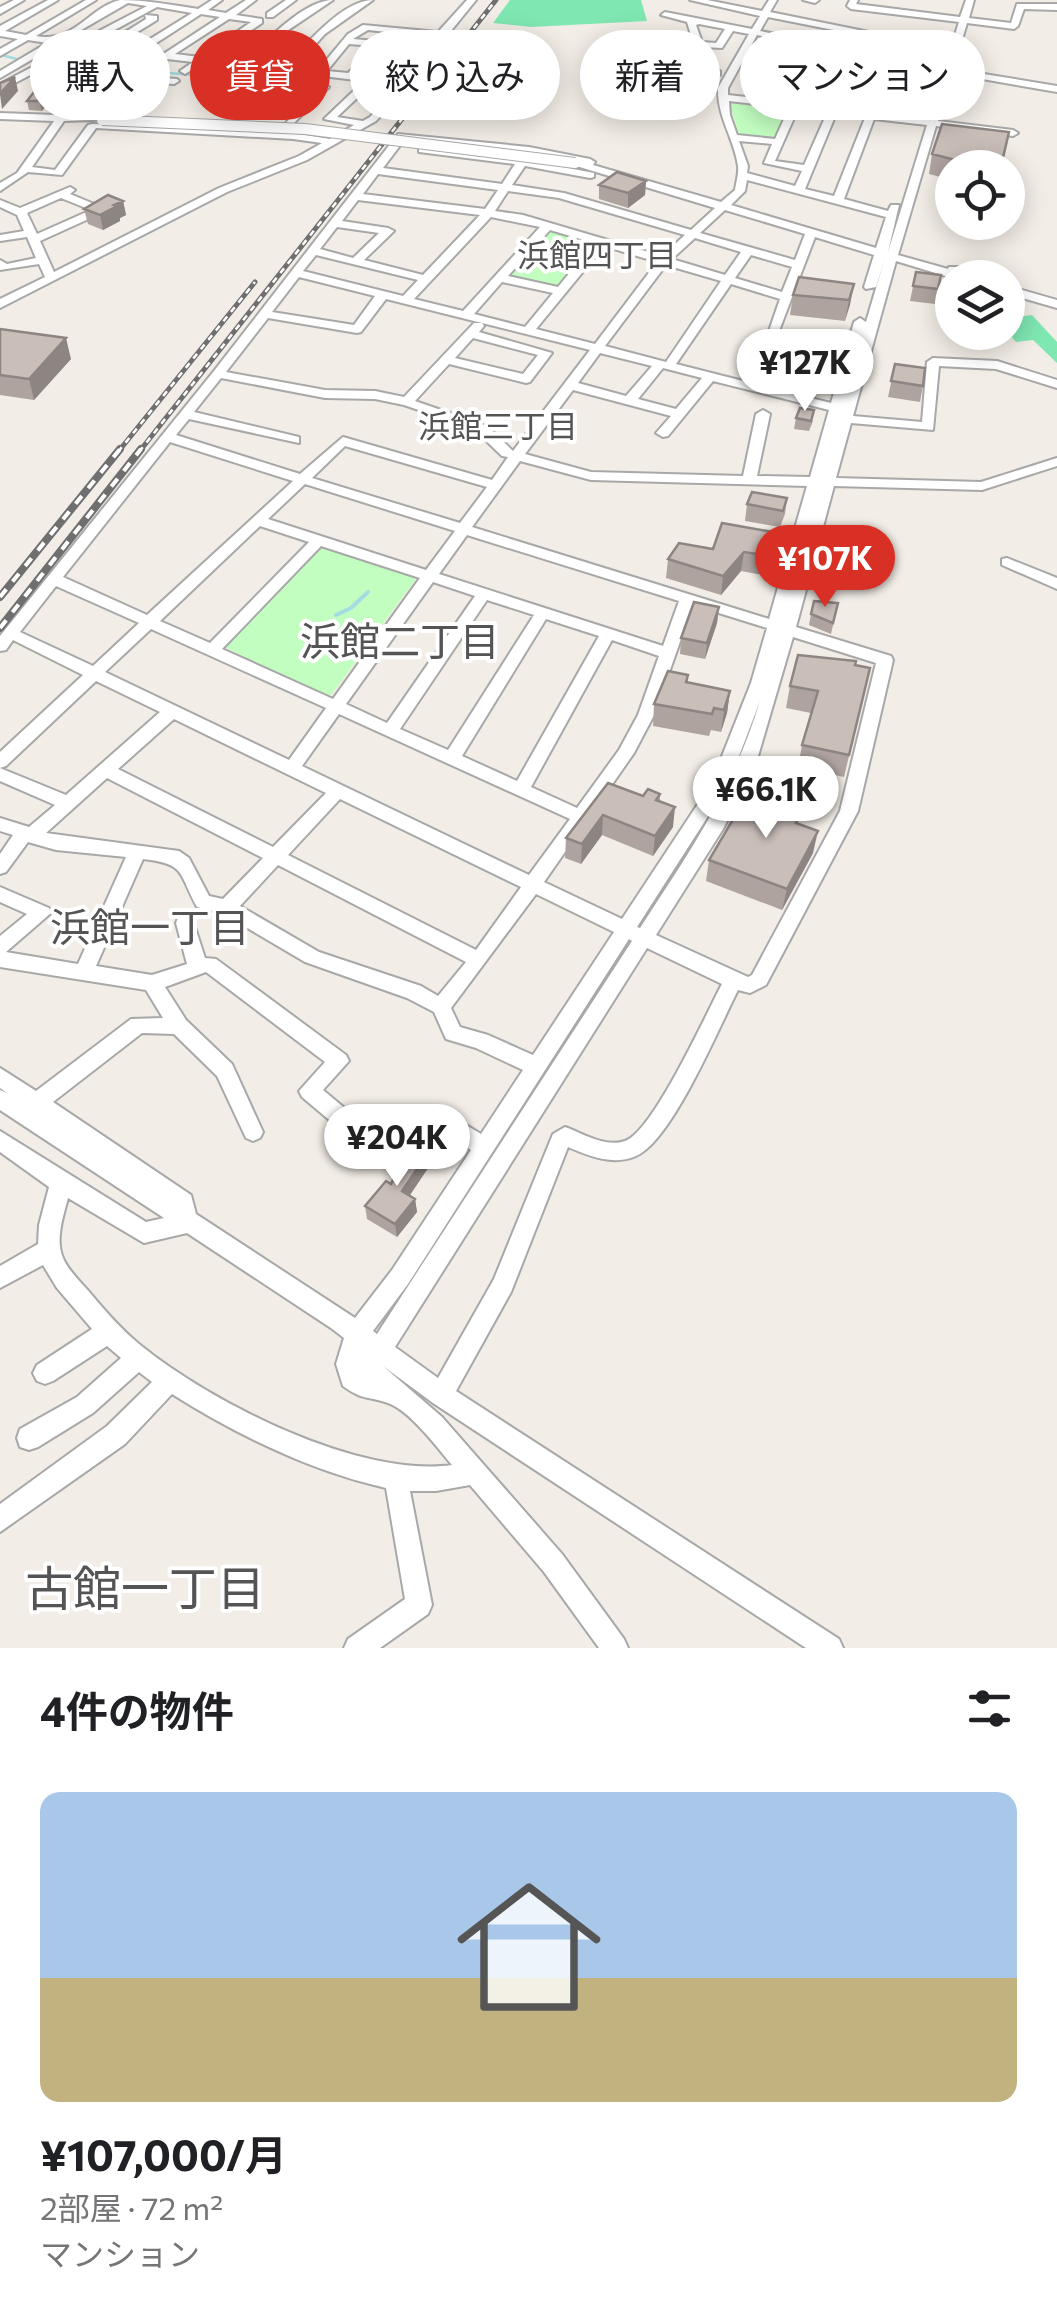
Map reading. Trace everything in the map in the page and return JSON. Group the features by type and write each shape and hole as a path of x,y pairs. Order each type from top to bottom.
{"street":[{"path":"0,11 20,0"},
{"path":"0,32 54,0"},
{"path":"0,53 92,0"},
{"path":"76,30 127,0 160,2 200,12 270,15 330,27"},
{"path":"170,30 218,0"},
{"path":"170,54 252,0"},
{"path":"270,15 292,0"},
{"path":"281,30 329,0"},
{"path":"327,30 370,0"},
{"path":"447,30 472,0"},
{"path":"694,0 845,30"},
{"path":"753,30 773,0"},
{"path":"854,0 851,6 895,16 1014,26 1020,3 1056,10 1057,7"},
{"path":"895,16 902,0"},
{"path":"957,30 962,0"},
{"path":"960,19 970,0"},
{"path":"109,30 160,2"},
{"path":"108,10 154,18 135,30"},
{"path":"232,13 259,21 246,29"},
{"path":"665,15 742,30"},
{"path":"90,22 116,26"},
{"path":"693,30 691,23 695,22"},
{"path":"362,30 368,26 401,30"},
{"path":"720,44 731,28"},
{"path":"246,29 257,30"},
{"path":"0,32 30,39"},
{"path":"330,61 348,40"},
{"path":"292,768 495,485 664,260 726,207 740,190 745,176 722,96 740,53"},
{"path":"0,74 30,57"},
{"path":"185,71 190,67"},
{"path":"0,88 30,72"},
{"path":"330,73 350,76"},
{"path":"720,73 728,74"},
{"path":"985,75 1057,89"},
{"path":"170,81 174,81"},
{"path":"722,96 740,98"},
{"path":"350,99 329,119 366,124"},
{"path":"0,116 30,118"},
{"path":"170,119 354,130"},
{"path":"0,188 25,168 57,120"},
{"path":"68,120 334,142"},
{"path":"290,124 293,120"},
{"path":"0,304 224,190 334,142 370,120"},
{"path":"788,120 768,163 808,169"},
{"path":"799,190 828,120"},
{"path":"838,200 869,120"},
{"path":"912,120 1013,133"},
{"path":"888,253 892,215 928,122"},
{"path":"392,1392 369,1391 351,1377 348,1354 358,1334 538,1067 718,824 748,763 821,484 928,122"},
{"path":"98,123 302,132 580,164 629,179"},
{"path":"25,168 58,173 98,123"},
{"path":"167,438 885,660 849,811 759,980 750,986 96,674 5,639 56,580 402,136 530,150 935,266"},
{"path":"732,137 778,142"},
{"path":"393,147 629,179"},
{"path":"261,162 269,173"},
{"path":"406,300 490,212 522,162"},
{"path":"375,170 560,195 798,265"},
{"path":"745,176 892,215"},
{"path":"0,238 32,236 100,210 66,192 21,212"},
{"path":"354,196 490,212 548,225 787,297"},
{"path":"0,203 21,212 51,278"},
{"path":"334,223 406,233"},
{"path":"466,315 548,225"},
{"path":"355,262 388,230"},
{"path":"755,389 812,231"},
{"path":"528,331 602,242"},
{"path":"629,401 665,365 748,250"},
{"path":"313,251 426,279"},
{"path":"888,253 935,268"},
{"path":"0,262 4,268 42,260"},
{"path":"297,273 665,365 841,414 928,428 933,362 998,366 1057,384"},
{"path":"499,278 562,291"},
{"path":"1025,292 1057,302"},
{"path":"265,314 357,329 382,294"},
{"path":"407,402 484,320"},
{"path":"446,360 526,379 546,353 471,334"},
{"path":"218,374 325,394 376,394 407,402 482,429 498,448 591,476 982,486 1057,462"},
{"path":"663,433 710,377"},
{"path":"570,386 678,414"},
{"path":"186,414 294,440"},
{"path":"748,480 764,414"},
{"path":"0,762 343,441 495,485"},
{"path":"258,521 666,654"},
{"path":"212,650 318,541"},
{"path":"1008,562 1057,584"},
{"path":"56,580 581,817"},
{"path":"390,730 483,595"},
{"path":"441,1007 626,754 646,715 688,598"},
{"path":"452,758 542,614"},
{"path":"521,790 607,635"},
{"path":"0,867 28,836 172,711"},
{"path":"106,770 479,960"},
{"path":"0,774 68,804"},
{"path":"227,907 338,791"},
{"path":"0,824 56,844 173,856 183,863 203,902 227,907 312,957 414,992 441,1007 453,1034 481,1041 538,1067"},
{"path":"84,971 137,853"},
{"path":"0,894 42,914 0,947"},
{"path":"185,923 198,968"},
{"path":"615,1648 553,1563 423,1413 368,1370 636,934"},
{"path":"0,960 152,983 208,964 339,1061 309,1091 398,1165 436,1116 485,1148"},
{"path":"441,1396 503,1285 560,1140 565,1136 590,1148 629,1150 638,1146 666,1108 733,981"},
{"path":"152,983 179,1026 225,1070 253,1132"},
{"path":"38,1102 138,1025 179,1026"},
{"path":"0,1077 183,1202 186,1223"},
{"path":"0,1099 358,1334 441,1396 830,1648"},
{"path":"0,1140 61,1183 144,1232 186,1223"},
{"path":"61,1183 50,1249 58,1271 108,1332 138,1358 299,1448 398,1478 454,1478 474,1472"},
{"path":"0,1278 50,1249"},
{"path":"45,1373 108,1332"},
{"path":"29,1438 84,1405 138,1358"},
{"path":"0,1519 116,1435 172,1379"},
{"path":"357,1648 419,1605 398,1478"}],"green space":[{"path":"510,0 641,0 647,21 531,27 493,23"},
{"path":"729,100 740,101 740,120 785,120 776,140 739,136"},
{"path":"548,229 595,242 560,287 505,276"},
{"path":"1032,315 1057,342 1057,363 1033,340 1025,341 1025,316"},
{"path":"324,545 413,575 415,580 332,694 325,696 222,646 317,547"}],"building":[{"path":"15,77 0,94 0,83"},
{"path":"942,124 1009,132 1005,150 935,150 932,154"},
{"path":"617,172 646,181 628,193 599,185"},
{"path":"108,195 123,201 100,215 84,209"},
{"path":"916,272 935,274 935,289 913,286"},
{"path":"799,277 854,284 849,300 793,295"},
{"path":"0,329 66,338 29,379 0,375"},
{"path":"779,345 790,347 790,357 808,377 769,368"},
{"path":"895,364 925,368 923,386 891,381"},
{"path":"800,408 814,410 811,421 796,418"},
{"path":"752,492 787,498 783,511 747,504"},
{"path":"722,523 778,533 771,556 744,552 723,576 668,559 679,543 713,549"},
{"path":"814,601 838,603 833,623 811,614"},
{"path":"694,602 719,607 707,643 681,638"},
{"path":"798,655 856,661 855,665 870,668 849,755 802,745 818,691 790,686"},
{"path":"668,671 688,675 686,682 730,691 724,710 714,708 712,714 654,704"},
{"path":"608,783 643,796 648,789 660,794 656,800 675,807 655,836 603,815 582,844 566,838"},
{"path":"767,793 804,808 796,823 818,831 787,889 709,860 745,799 762,802"},
{"path":"418,1146 429,1151 402,1191 415,1199 395,1224 365,1206 386,1181 391,1184 400,1165"}],"waterway":[{"path":"1,55 21,60"},
{"path":"170,73 190,75"},
{"path":"336,615 351,608 368,592"}],"railway":[{"path":"139,452 496,0"},
{"path":"118,452 255,282"},
{"path":"0,597 120,449"},
{"path":"0,628 141,449"}],"district":[{"name":"浜館四丁目","path":"597,256"},
{"name":"浜館三丁目","path":"498,427"},
{"name":"浜館二丁目","path":"400,642"},
{"name":"浜館一丁目","path":"150,928"},
{"name":"古館一丁目","path":"145,1589"}]}
